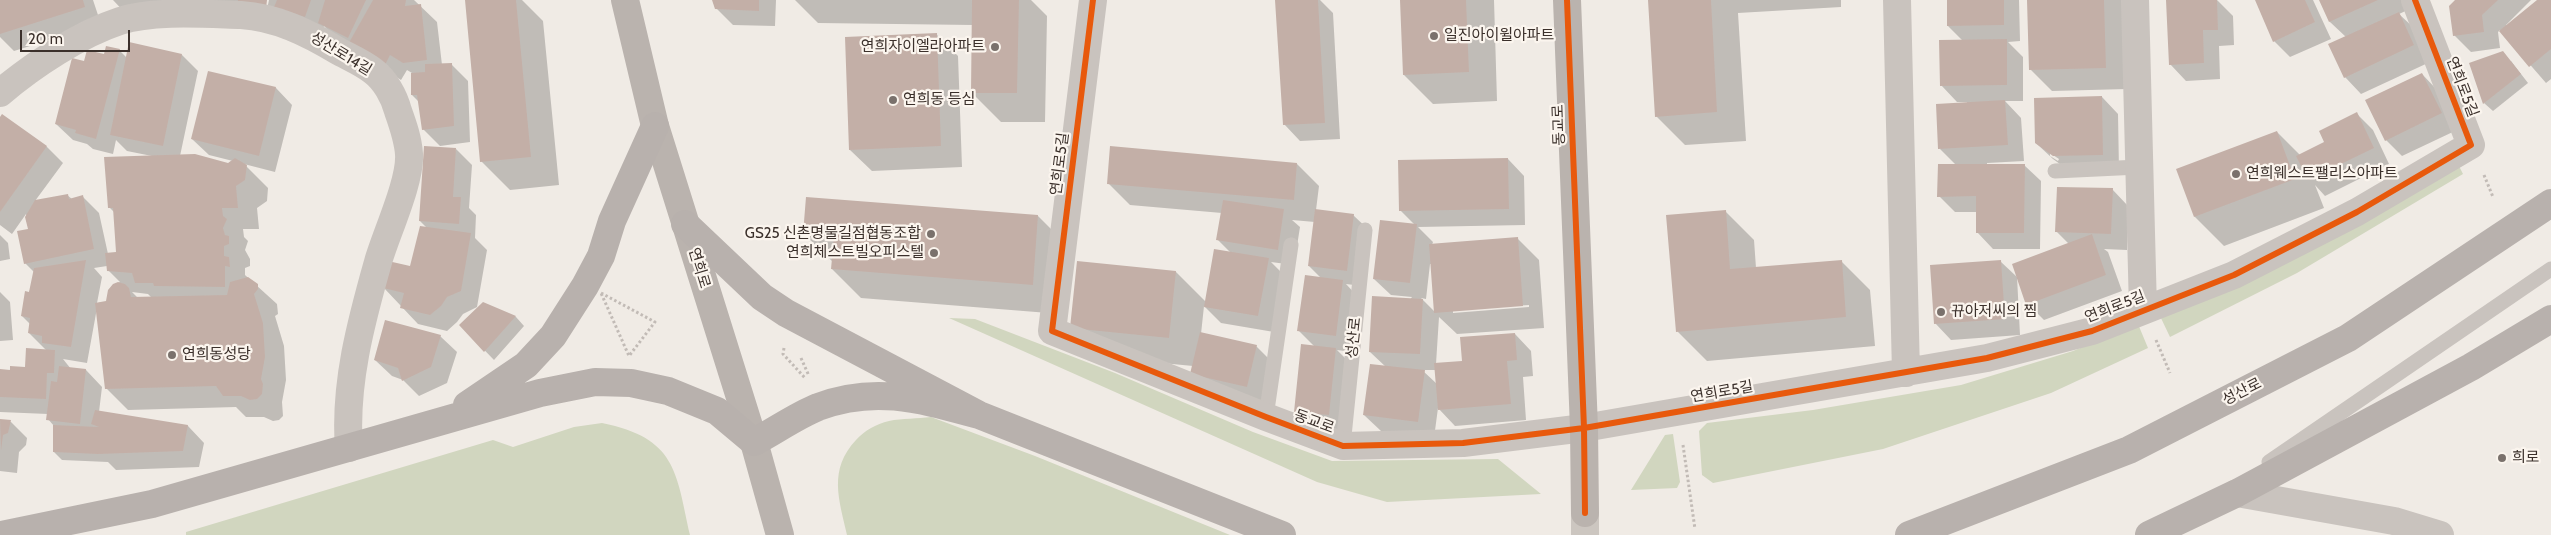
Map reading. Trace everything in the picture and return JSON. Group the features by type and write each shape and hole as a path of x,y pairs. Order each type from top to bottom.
{"main road":[{"name":"연희로","path":"626,0 655,126 754,442 780,535"},
{"name":"동교로","path":"1566,0 1584,428 1585,513"},
{"path":"436,424 488,393 526,365 553,336 586,286 601,256 612,221 655,126"},
{"name":"성산로","path":"1909,535 2129,450 2348,338 2551,203"},
{"path":"685,224 762,297 786,313 979,415 1282,535"},
{"path":"2153,534 2237,493 2471,367 2551,319"},
{"path":"2,535 152,504 540,393 596,382 632,383 668,391 717,411 754,442 817,408 849,398 883,394 910,397 979,415"}],"street":[{"name":"연희로5길","path":"1052,330 1092,0"},
{"path":"1897,0 1906,373"},
{"name":"연희로5길","path":"2134,0 2143,310"},
{"name":"연희로5길","path":"1584,428 1987,358 2092,331 2234,275 2357,212 2470,145 2415,0"},
{"name":"성산로14길","path":"0,93 84,36 122,20 157,16 201,14 256,16 308,33 373,71 384,83 395,100 406,134 409,156 401,194 378,262 352,370 347,402 349,448"},
{"name":"동교로","path":"1052,330 1266,418 1343,446 1463,443 1584,428"},
{"path":"2237,493 2394,521 2440,535"}],"lane":[{"path":"2056,171 2139,167"},
{"name":"성산로","path":"1343,446 1365,230"},
{"path":"1266,418 1291,245"},
{"path":"2198,511 2551,269"}],"path":[{"path":"601,293 655,322 629,356 613,320 601,293"},
{"path":"783,354 808,381"},
{"path":"1679,412 1695,529"}],"green space":[{"path":"2457,162 2463,174 2297,273 2170,337 2160,316"},
{"path":"949,318 975,319 1115,373 1253,432 1332,461 1498,459 1541,494 1387,502 1317,482"},
{"path":"2138,324 2148,348 2051,393 1883,449 1713,483 1702,475 1699,431 1707,423 1813,410 1961,385 2073,351"},
{"path":"931,417 1035,456 1230,535 847,535 838,485 842,462 847,451 863,434 879,424 894,420"},
{"path":"602,423 626,429 645,438 659,448 676,475 690,535 186,535 186,532 493,440 513,447 574,427"},
{"path":"1673,434 1680,482 1677,488 1631,490 1665,435"}],"building":[{"path":"0,0 83,0 85,7 0,34"},
{"path":"238,0 267,0 266,8 238,3"},
{"path":"277,0 311,0 305,17 274,7"},
{"path":"325,0 366,0 348,38 318,23"},
{"path":"373,0 406,0 405,6 421,4 427,60 403,63 390,55 385,65 346,48"},
{"path":"465,0 516,0 531,157 480,162"},
{"path":"712,0 759,0 759,11 715,9"},
{"name":"연희자이엘라아파트","path":"972,0 1019,0 1017,93 971,93"},
{"path":"1275,0 1318,0 1325,123 1283,125"},
{"name":"일진아이윌아파트","path":"1400,0 1466,0 1469,72 1403,75"},
{"path":"1648,0 1711,0 1717,112 1655,117"},
{"path":"1947,0 2004,0 2004,25 1947,26"},
{"path":"2027,0 2104,0 2106,68 2029,70"},
{"path":"2166,0 2217,0 2218,30 2203,30 2204,63 2169,65"},
{"path":"2255,0 2305,0 2315,22 2273,42"},
{"path":"2319,0 2378,0 2329,22"},
{"path":"2455,0 2498,0 2482,15 2484,32 2453,36 2449,6"},
{"path":"2537,0 2551,0 2551,49 2529,67 2499,31"},
{"path":"2399,12 2414,45 2344,78 2328,44"},
{"path":"937,33 941,146 849,150 845,37"},
{"path":"2007,39 2007,85 1940,86 1939,40"},
{"path":"129,42 182,54 163,146 110,135"},
{"path":"106,46 120,49 96,139 75,133 76,130 55,124 72,58 84,61 87,50 104,54"},
{"path":"2503,51 2521,74 2483,104 2469,63"},
{"path":"452,63 454,126 422,130 417,95 411,95 411,73 425,72 425,64"},
{"path":"208,71 276,87 259,156 191,139"},
{"path":"2422,73 2442,113 2385,141 2365,100"},
{"path":"2102,96 2103,155 2053,156 2035,143 2034,98"},
{"path":"2005,100 2008,145 1938,149 1936,104"},
{"path":"2357,112 2374,148 2308,180 2296,156 2324,142 2319,131"},
{"path":"2,114 47,146 0,212 0,117"},
{"name":"연희웨스트팰리스아파트","path":"2277,131 2295,179 2194,217 2176,169"},
{"path":"424,146 456,148 453,197 461,197 459,224 419,221"},
{"path":"1110,146 1297,163 1294,200 1107,184"},
{"path":"195,154 228,163 235,158 247,165 245,180 236,186 238,208 222,208 223,216 227,219 223,228 225,235 229,236 229,244 224,246 224,256 229,257 230,267 225,266 225,287 154,286 153,283 135,283 132,273 107,271 105,253 116,252 113,208 108,208 104,157"},
{"path":"1508,158 1509,209 1399,211 1398,160"},
{"path":"1938,164 2025,164 2024,233 1976,233 1976,196 1937,197"},
{"path":"2057,187 2113,188 2111,234 2055,232"},
{"path":"68,194 69,199 83,195 94,249 24,264 17,231 28,229 25,217 35,200"},
{"name":"연희체스트빌오피스텔","path":"806,197 1038,215 1033,285 831,269 834,237 803,234"},
{"path":"1223,200 1284,209 1278,250 1216,240"},
{"path":"1315,209 1354,214 1347,271 1308,266"},
{"path":"1726,210 1730,269 1842,260 1846,317 1676,332 1666,215"},
{"path":"1380,220 1417,224 1410,283 1373,279"},
{"path":"420,226 471,233 461,291 447,297 441,306 430,315 400,308 404,293 383,288 388,261 410,266"},
{"path":"2092,234 2106,275 2026,305 2012,264"},
{"path":"1518,237 1523,306 1434,313 1429,244"},
{"path":"1214,249 1269,258 1258,316 1204,307"},
{"path":"86,260 71,347 42,343 42,336 28,333 30,318 21,316 25,291 29,292 34,268"},
{"path":"2001,260 2005,319 1934,324 1930,265"},
{"path":"1077,261 1176,271 1169,338 1070,328"},
{"path":"1305,275 1343,280 1336,336 1297,331"},
{"path":"248,277 258,284 258,289 254,294 263,323 265,357 261,379 263,384 262,394 257,399 250,400 241,396 223,396 216,386 105,389 95,303 106,301 108,290 113,284 118,282 125,284 129,288 131,297 227,295 230,282"},
{"path":"1372,296 1423,299 1420,354 1369,352"},
{"path":"483,302 516,316 484,352 459,325"},
{"path":"385,320 441,335 431,367 402,381 398,368 374,360"},
{"path":"1200,332 1257,345 1247,387 1190,374"},
{"path":"1515,333 1517,360 1507,361 1511,404 1438,410 1434,363 1462,361 1460,337"},
{"path":"1301,344 1336,348 1329,415 1294,412"},
{"path":"26,348 55,350 54,373 47,373 46,399 0,397 0,369 10,370 10,366 25,367"},
{"path":"1370,364 1425,370 1418,422 1363,415"},
{"path":"59,366 86,369 80,424 46,420 51,381 57,382"},
{"path":"95,410 188,425 183,451 98,454 53,452 53,425 99,427 91,424"},
{"path":"0,419 11,420 8,433 3,435 1,451"}],"tunnel":[{"path":"1585,513 1585,535"}],"cycle path":[{"path":"1093,0 1052,331 1343,446 1463,443 1584,428 1987,358 2092,331 2234,275 2357,212 2471,145 2415,0"},
{"path":"1567,0 1584,428 1585,513"}],"place":[{"name":"일진아이윌아파트","path":"1434,36"},
{"name":"연희자이엘라아파트","path":"995,47"},
{"name":"연희동 등심","path":"893,100"},
{"name":"연희웨스트팰리스아파트","path":"2236,174"},
{"name":"GS25 신촌명물길점협동조합","path":"931,234"},
{"name":"연희체스트빌오피스텔","path":"934,253"},
{"name":"뀨아저씨의 찜","path":"1941,312"},
{"name":"연희동성당","path":"172,355"},
{"name":"희로","path":"2502,458"}]}
